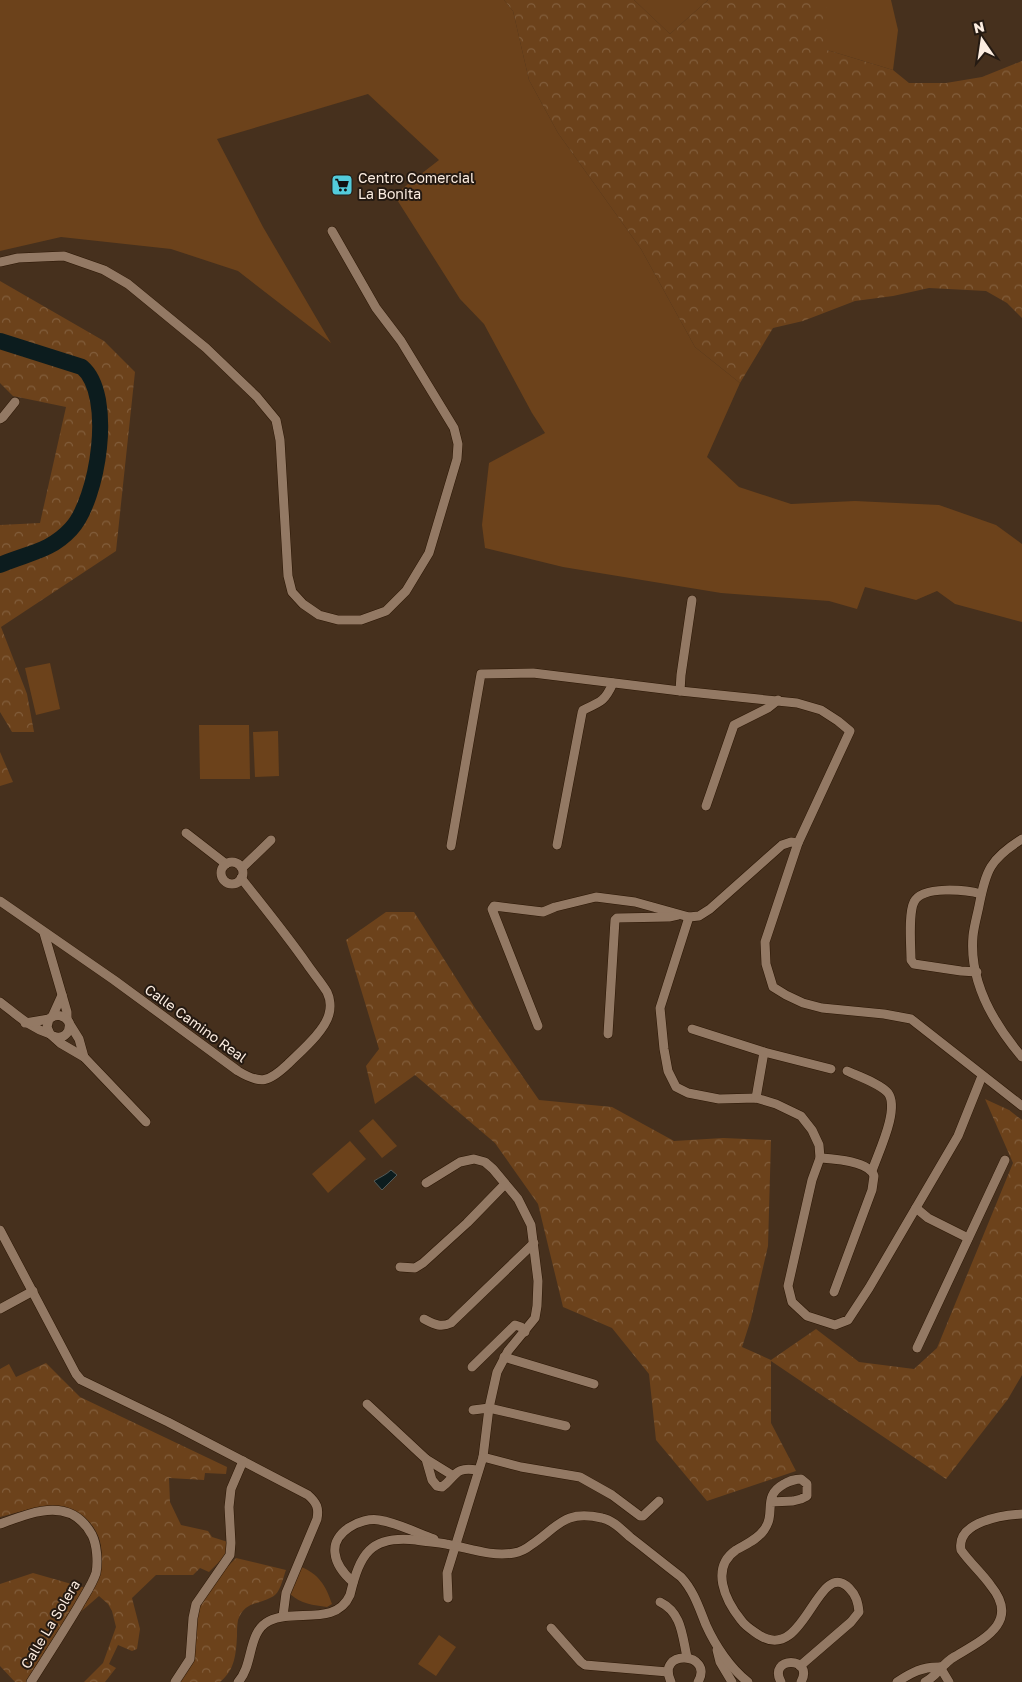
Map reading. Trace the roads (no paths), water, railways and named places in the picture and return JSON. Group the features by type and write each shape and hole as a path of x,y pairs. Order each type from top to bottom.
{"street":[{"path":"0,262 18,258 64,256 104,270 128,284 155,305 206,348 256,397 276,420 280,440 288,576 292,592 303,604 319,615 338,620 361,620 386,611 406,591 429,553 457,459 458,444 454,428 404,339 376,308 332,231"},
{"path":"0,419 15,402"},
{"path":"680,691 692,600"},
{"path":"451,846 481,674 533,673 680,691 778,700 798,703 821,710 850,731 798,843 765,942 766,964 773,987 803,1003 822,1008 884,1014 911,1019 1022,1106"},
{"path":"557,845 583,710 602,702 613,683"},
{"path":"706,806 734,725 768,708 778,700"},
{"path":"186,833 226,864"},
{"path":"1022,838 1001,852 991,864 984,881 973,936 976,972 989,1010 1022,1057"},
{"path":"242,868 233,862 226,864 222,870 222,877 235,883 241,878 242,868 271,840"},
{"path":"608,1034 615,920 618,918 699,916 710,909 782,845 790,842 798,843"},
{"name":"Calle Camino Real","path":"0,901 114,980 238,1071 250,1079 262,1081 273,1077 309,1044 326,1022 330,1014 330,1004 328,993 293,944 241,878"},
{"path":"976,972 961,972 914,964 911,960 911,913 914,900 931,892 969,890 981,894"},
{"path":"538,1026 492,909 494,906 543,912 555,907 596,897 635,902 685,916"},
{"path":"685,916 660,1008 668,1071 676,1086 688,1093 719,1098 756,1098 776,1104 801,1116 820,1144 820,1158 812,1180 788,1286 792,1302 807,1316 834,1324 848,1320 869,1288 958,1136 982,1076"},
{"path":"0,1002 36,1030 60,1038 69,1030 67,1012 44,933"},
{"path":"62,995 47,1027 51,1035 69,1050 84,1057 146,1122"},
{"path":"24,1022 60,1015 68,1021 78,1039 84,1057"},
{"path":"692,1029 764,1052 831,1069"},
{"path":"69,1050 78,1039"},
{"path":"756,1098 764,1052"},
{"path":"834,1292 872,1190 874,1176 872,1171 891,1117 892,1106 890,1098 883,1089 847,1071"},
{"path":"820,1158 848,1161 872,1171"},
{"path":"426,1183 460,1162 474,1159 484,1162 489,1166 518,1199 531,1225 538,1281 535,1318 504,1358 497,1372 489,1408 483,1457 452,1545 447,1573 448,1598"},
{"path":"917,1348 1004,1160"},
{"path":"400,1267 414,1268 423,1263 467,1223 505,1184"},
{"path":"916,1208 928,1218 968,1238"},
{"path":"0,1230 81,1380 243,1461 308,1495 315,1502 319,1509 317,1519 286,1593 283,1616"},
{"path":"424,1319 437,1326 451,1323 534,1243"},
{"path":"0,1309 33,1291"},
{"path":"472,1367 515,1325 521,1326 525,1332"},
{"path":"504,1358 594,1384"},
{"path":"367,1404 426,1459 452,1475"},
{"path":"472,1410 489,1408 566,1426"},
{"path":"483,1457 580,1478 612,1495 640,1516 643,1516 659,1501"},
{"path":"426,1459 432,1480 437,1486 442,1487 452,1475 462,1470 477,1470"},
{"path":"175,1682 190,1659 192,1618 196,1604 230,1555 228,1507 231,1490 243,1461"},
{"path":"771,1502 768,1522 764,1531 753,1541 726,1559 722,1567 721,1575 725,1591 734,1611 745,1625 766,1639 781,1640 795,1632 821,1593 837,1583 847,1586 858,1602 859,1612 851,1622 800,1666"},
{"name":"Calle La Solera","path":"0,1524 26,1515 59,1510 74,1514 86,1524 94,1539 96,1572 88,1589 31,1682"},
{"path":"925,1682 954,1657 970,1649 997,1626 1001,1618 1002,1611 997,1594 961,1550 960,1543 963,1536 968,1530 986,1521 998,1517 1022,1514"},
{"path":"238,1682 246,1671 259,1630 266,1622 283,1616 324,1614 342,1607 348,1600 360,1562 368,1551 378,1543 401,1538 452,1545 491,1554 515,1553 532,1544 556,1524 571,1518 588,1516 608,1520 681,1577 696,1599 715,1642 720,1662 732,1682"},
{"path":"354,1582 340,1566 335,1553 337,1541 345,1531 360,1521 378,1520 452,1545"},
{"path":"660,1602 668,1606 676,1615 687,1657"},
{"path":"551,1628 580,1662 585,1665 668,1672"},
{"path":"715,1642 733,1667 748,1682"},
{"path":"671,1682 668,1672 670,1666 674,1660 680,1657 687,1657 699,1665 701,1672 700,1681"},
{"path":"781,1682 779,1671 784,1664 792,1662 800,1666 804,1675 801,1682"},
{"path":"897,1682 921,1669 930,1667 940,1668"},
{"path":"940,1668 949,1682"}],"waterway":[{"path":"0,341 82,367 92,381 98,400 100,423 99,448 95,472 81,515 71,529 55,543 0,565"}],"place":[{"name":"Centro Comercial La Bonita","path":"342,185"}]}
